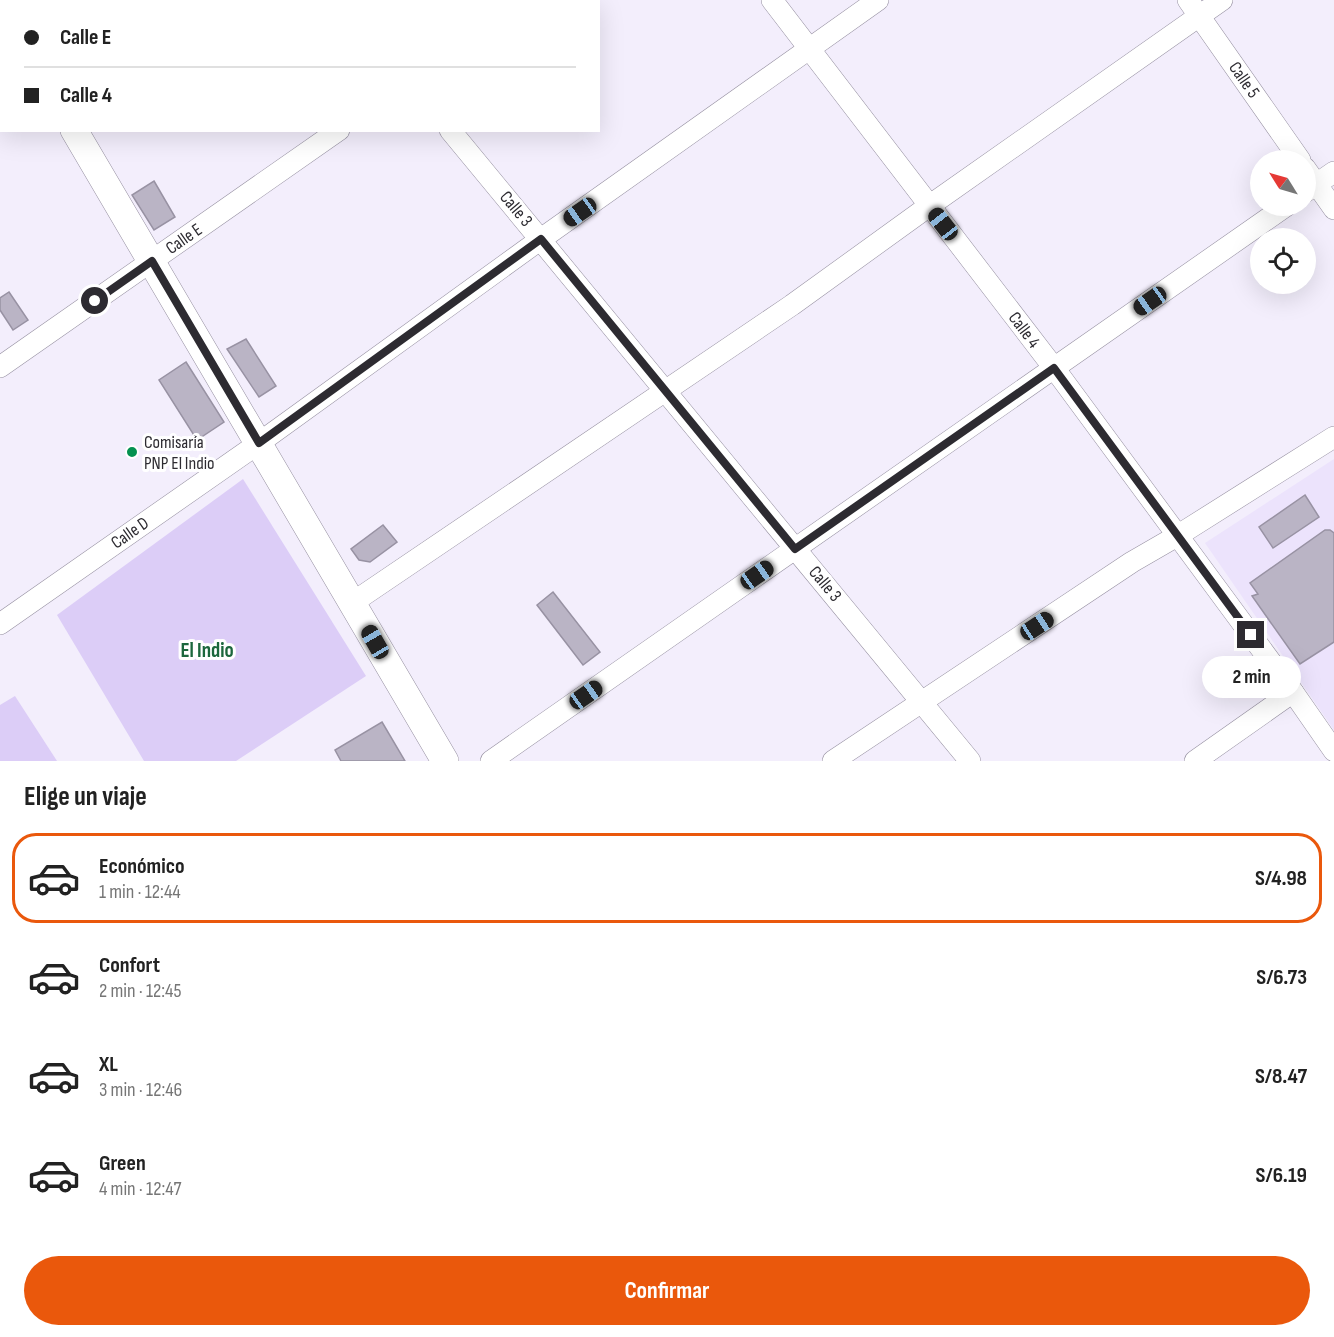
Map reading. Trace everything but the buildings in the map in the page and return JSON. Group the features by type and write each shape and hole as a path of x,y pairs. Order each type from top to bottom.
{"street":[{"name":"Calle 4","path":"772,0 1054,368 1334,751"},
{"name":"Calle D","path":"0,624 259,443 878,0"},
{"path":"352,603 792,305 1194,8 1222,0"},
{"name":"Calle 5","path":"1194,8 1293,150"},
{"path":"75,132 445,761"},
{"name":"Calle E","path":"0,367 336,132"},
{"name":"Calle 3","path":"452,132 970,761"},
{"path":"1316,179 1334,172"},
{"path":"1316,190 1334,209"},
{"path":"491,761 1272,216"},
{"path":"833,761 1132,562 1178,536 1334,437"},
{"path":"1195,761 1293,692"}],"shaded area":[{"path":"1334,459 1334,730 1205,543"},
{"path":"243,479 366,676 236,761 144,761 57,615"},
{"path":"15,696 57,761 0,761 0,705"}],"place":[{"name":"Comisaría PNP El Indio","path":"132,452"}],"district":[{"name":"El Indio","path":"207,650"}],"route":[{"path":"95,301 152,261 259,443 541,239 795,549 1054,368 1251,635"}]}
